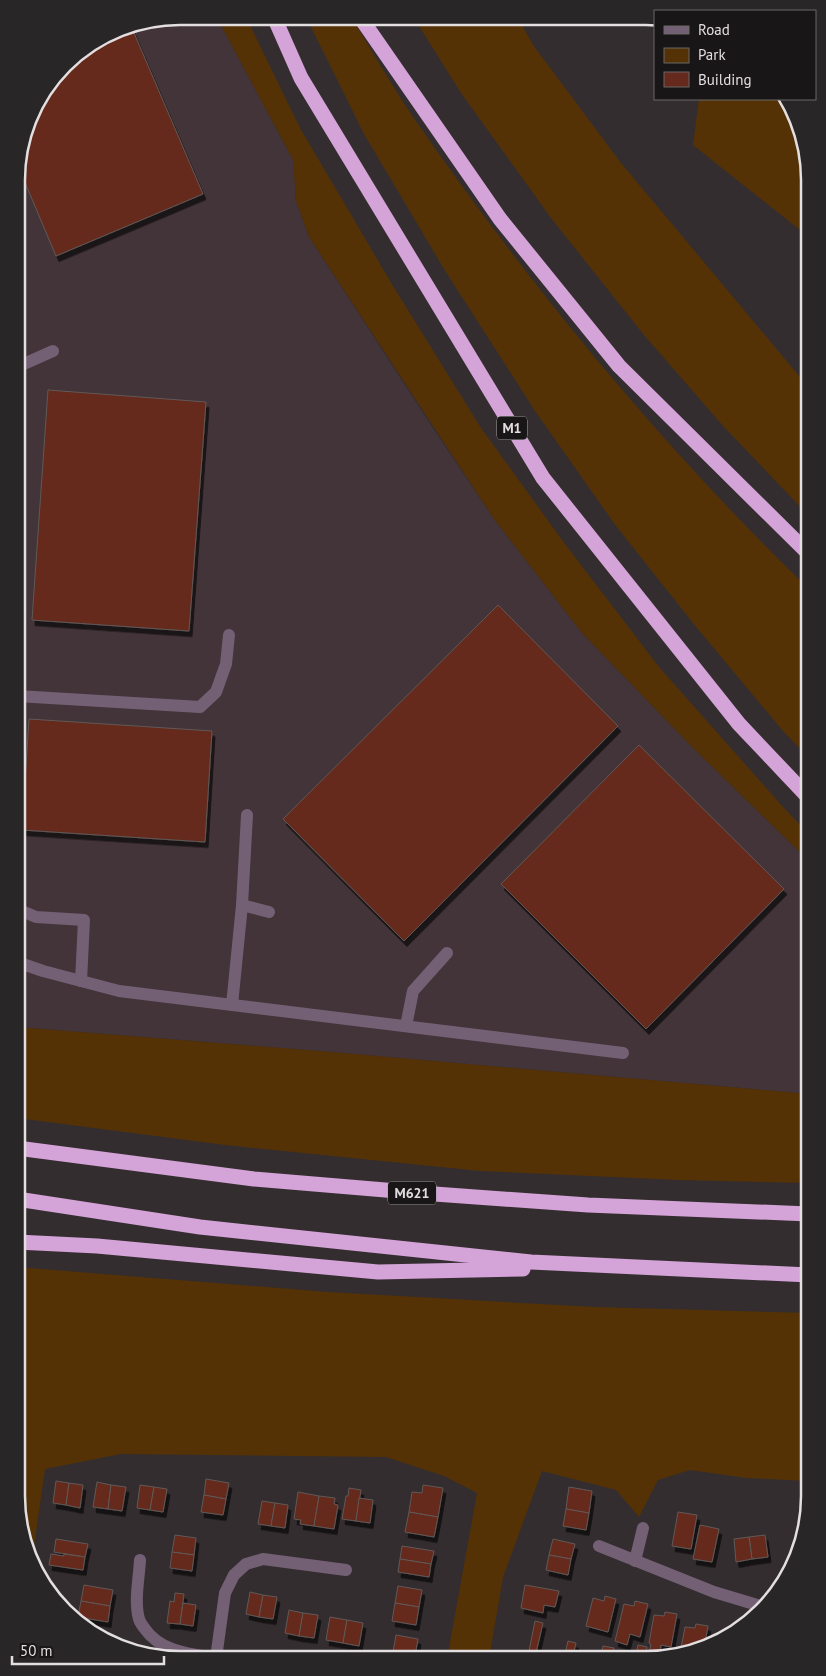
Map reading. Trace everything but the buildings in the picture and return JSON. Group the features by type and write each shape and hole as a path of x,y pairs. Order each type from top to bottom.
{"highway":[{"name":"M1","path":"278,25 301,78 542,478 739,724 801,789"},
{"path":"366,25 500,219 619,366 801,546"},
{"name":"M621","path":"25,1149 254,1179 421,1193 588,1205 801,1214"},
{"path":"25,1200 200,1227 531,1262 801,1275"},
{"path":"25,1242 97,1246 378,1272 617,1267"}],"street":[{"path":"25,364 54,351"},
{"path":"25,696 200,707 216,692 226,664 229,635"},
{"path":"232,1005 242,905 247,815"},
{"path":"242,905 269,912"},
{"path":"25,912 36,917 84,920 81,981"},
{"path":"406,1026 413,991 447,953"},
{"path":"25,964 119,991 622,1053"},
{"path":"635,1561 643,1528"},
{"path":"599,1546 714,1592 757,1604"},
{"path":"217,1651 226,1593 234,1575 246,1564 263,1559 346,1570"},
{"path":"140,1560 137,1600 139,1620 149,1635 163,1645 177,1651"}],"shaded area":[{"path":"221,25 293,160 296,201 309,237 494,519 582,633 693,748 801,853 801,1093 332,1052 25,1028 26,160 30,140 37,121 51,94 70,70 94,51 112,41 140,30 160,26"}],"green space":[{"path":"221,25 250,25 300,128 393,286 481,428 565,544 659,667 801,826 801,853 693,748 582,633 494,519 309,237 296,201 293,160"},
{"path":"310,25 356,25 411,114 502,240 549,301 598,362 701,479 801,581 801,750 783,731 697,628 616,526 535,411 444,269 364,134"},
{"path":"418,25 522,25 533,45 621,163 801,378 801,508 724,427 644,335 551,218 461,93"},
{"path":"699,100 778,100 793,130 800,160 801,231 693,145"},
{"path":"25,1028 332,1052 801,1093 801,1183 679,1180 480,1171 225,1145 25,1119"},
{"path":"25,1268 328,1292 594,1307 801,1313 801,1481 746,1478 690,1470 658,1480 639,1517 616,1490 542,1471 503,1577 490,1651 448,1651 477,1493 444,1476 386,1457 121,1454 45,1469 34,1548 26,1516 25,1496"}]}
